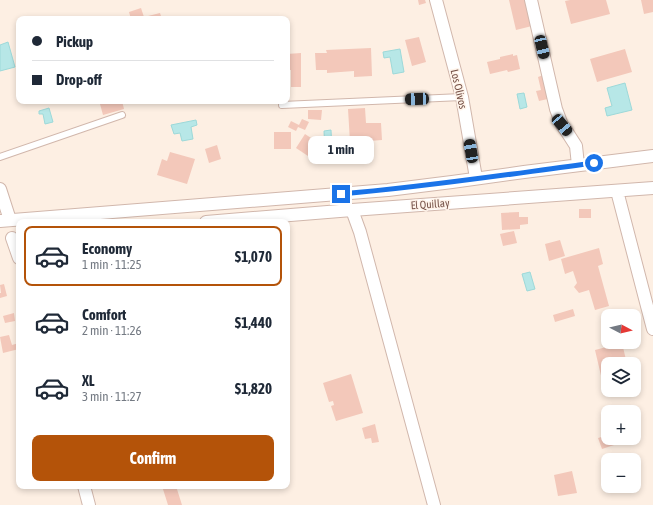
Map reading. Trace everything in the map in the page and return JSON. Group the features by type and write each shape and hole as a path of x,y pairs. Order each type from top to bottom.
{"street":[{"name":"Los Olivos","path":"436,0 462,96 476,178"},
{"path":"531,0 556,109 562,125 576,146 578,165"},
{"path":"18,219 388,190 653,156"},
{"name":"El Quillay","path":"242,219 653,188"},
{"path":"0,189 5,220 16,219"},
{"path":"617,191 653,329"},
{"path":"352,210 360,232 434,505"},
{"path":"0,239 16,238"},
{"path":"85,489 89,505"}],"lane":[{"path":"282,105 462,96"},
{"path":"0,157 122,115"}],"water":[{"path":"8,42 15,67 0,71 0,45"},
{"path":"400,49 404,72 393,74 390,57 384,58 383,52"},
{"path":"625,83 632,110 607,116 605,108 612,106 607,88"},
{"path":"524,93 527,107 520,109 517,94"},
{"path":"49,108 53,122 45,124 43,114 39,114 39,111"},
{"path":"196,120 197,125 191,127 193,139 182,141 180,133 174,134 171,125"},
{"path":"331,130 332,152 325,152 324,131"},
{"path":"530,272 535,289 527,291 522,274"}],"building":[{"path":"418,0 425,0 426,3 419,5"},
{"path":"509,0 525,0 532,26 516,30"},
{"path":"606,0 610,14 571,24 565,1"},
{"path":"641,0 653,0 653,12 644,14"},
{"path":"141,8 144,16 130,16 129,12"},
{"path":"160,13 161,16 148,16"},
{"path":"419,37 426,62 412,66 405,40"},
{"path":"371,48 372,76 354,77 354,71 327,73 327,70 316,70 315,53 327,53 326,50"},
{"path":"625,49 632,72 597,82 590,59"},
{"path":"301,53 301,87 291,87 290,54"},
{"path":"513,54 513,56 517,55 520,69 490,74 487,62"},
{"path":"546,74 552,98 539,101 536,91 541,90 538,77"},
{"path":"100,104 123,104 124,109 103,115"},
{"path":"365,108 366,123 381,123 382,140 369,141 370,150 357,151 356,142 350,142 348,109"},
{"path":"308,110 322,110 321,120 308,119"},
{"path":"302,119 309,122 305,130 298,127 296,131 288,127 291,121 299,125"},
{"path":"274,132 291,132 291,149 274,149"},
{"path":"305,134 317,142 308,156 296,148"},
{"path":"217,145 221,159 209,163 205,149"},
{"path":"170,152 195,159 187,184 157,175 162,159 167,161"},
{"path":"579,209 591,209 591,218 579,218"},
{"path":"519,212 519,217 528,217 528,224 520,225 520,229 502,230 501,213"},
{"path":"514,231 517,243 503,246 500,234"},
{"path":"560,240 565,256 549,261 545,244"},
{"path":"599,248 603,264 598,266 609,306 595,310 589,290 579,293 574,287 577,283 573,271 565,274 561,259"},
{"path":"4,284 7,296 0,298 0,285"},
{"path":"573,309 575,316 555,322 553,315"},
{"path":"14,313 15,321 5,323 3,316"},
{"path":"9,335 12,345 16,344 16,350 3,353 0,337"},
{"path":"601,348 623,349 625,357 601,357 601,376 595,350"},
{"path":"351,374 363,413 336,421 331,406 334,405 333,401 329,402 323,383"},
{"path":"375,424 379,442 372,443 371,438 365,439 362,428"},
{"path":"601,437 601,445 614,445 602,449 598,438"},
{"path":"572,471 577,493 558,496 554,475"},
{"path":"163,489 177,489 182,505 168,505"}],"route":[{"path":"341,194 388,190 594,163"}]}
